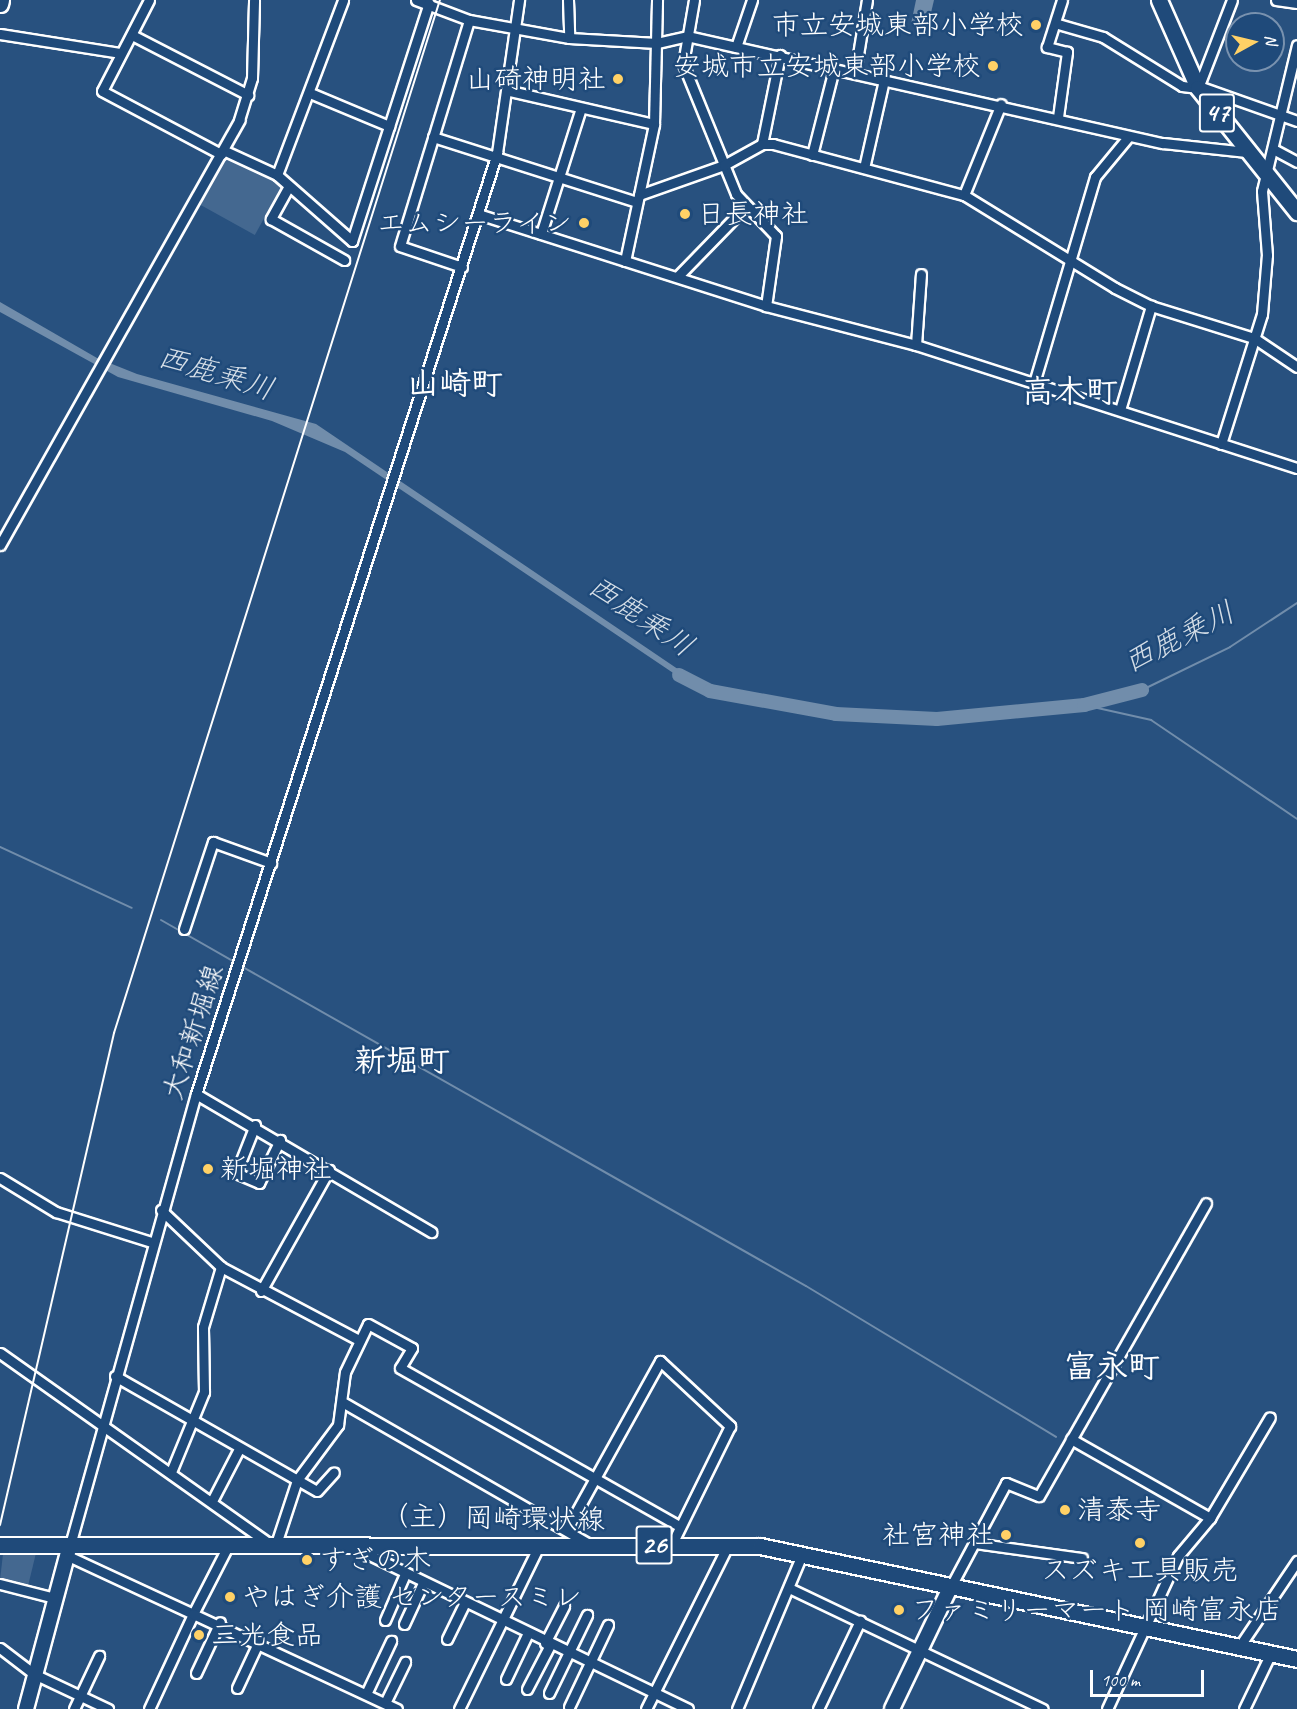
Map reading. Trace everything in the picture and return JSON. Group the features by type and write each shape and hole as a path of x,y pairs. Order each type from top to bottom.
{"main road":[{"name":"47","path":"1159,0 1200,88 1247,152 1297,211"},
{"name":"（主）岡崎環状線","path":"0,1545 68,1550 342,1542 728,1545 801,1557 1297,1659"}],"street":[{"path":"149,0 102,91 222,152 277,175 352,241 389,126 424,1 469,20 569,38 657,43 687,36 1001,104 1129,136 1247,152"},
{"path":"0,545 222,152 248,95 254,0"},
{"path":"277,175 310,93 343,0"},
{"name":"大和新堀線","path":"68,1550 105,1424 115,1376 151,1242 196,1094 376,538 497,153 510,91 514,29 519,0"},
{"path":"568,0 569,38"},
{"path":"625,261 654,123 657,0"},
{"path":"694,0 684,64 689,83 724,165 746,206 776,236 766,306"},
{"path":"736,47 752,0"},
{"path":"855,73 867,0"},
{"path":"1058,117 1067,52 1047,47 1058,24 1062,0"},
{"path":"1200,88 1232,0"},
{"path":"1276,0 1297,3"},
{"path":"462,267 400,246 469,20"},
{"path":"1058,24 1103,37 1182,86 1200,88 1297,121"},
{"path":"0,34 120,53"},
{"path":"132,35 248,95"},
{"path":"1221,444 1254,338 1266,281 1262,191 1268,176 1297,45"},
{"path":"762,144 780,55"},
{"path":"812,155 834,69"},
{"path":"864,168 884,80"},
{"path":"510,91 654,123"},
{"path":"310,93 389,126"},
{"path":"964,195 1001,104"},
{"path":"541,234 581,108"},
{"path":"1034,383 1095,177 1129,136"},
{"path":"433,137 497,153 560,177 638,198 724,165 762,144 864,168 964,195 1071,263 1151,306 1254,338 1297,367"},
{"path":"1273,149 1297,162"},
{"path":"289,186 271,219 344,260"},
{"path":"678,276 746,206"},
{"path":"478,214 766,306 916,345 1297,468"},
{"path":"916,345 921,273"},
{"path":"1120,410 1151,306"},
{"path":"184,929 213,842 271,863"},
{"path":"196,1094 255,1125 431,1232"},
{"path":"255,1125 236,1173 259,1183 280,1140"},
{"path":"261,1291 329,1170"},
{"path":"0,1178 56,1212 151,1242"},
{"path":"892,1709 950,1588 1006,1483 1039,1496 1206,1203"},
{"path":"161,1210 220,1267 261,1291 359,1340"},
{"path":"171,1472 193,1425 204,1392 203,1327 220,1267"},
{"path":"0,1353 105,1424 273,1544 297,1480 338,1425 344,1403 345,1372 368,1324 412,1348 400,1368 592,1480 678,1525"},
{"path":"568,1527 660,1361 730,1426 678,1525 672,1544"},
{"path":"115,1376 193,1425 317,1491 334,1472"},
{"path":"344,1403 568,1527 591,1545"},
{"path":"1107,1709 1178,1556 1210,1518 1270,1417"},
{"path":"1071,1439 1210,1518"},
{"path":"212,1501 239,1449"},
{"path":"342,1542 500,1622 688,1709"},
{"path":"974,1543 1082,1558"},
{"path":"149,1709 193,1614 229,1544"},
{"path":"459,1709 540,1544"},
{"path":"646,1709 728,1545"},
{"path":"26,1709 68,1550 193,1614 220,1623 259,1641 397,1709"},
{"path":"737,1709 801,1557"},
{"path":"1239,1647 1297,1561"},
{"path":"385,1620 405,1574"},
{"path":"404,1624 423,1583"},
{"path":"0,1584 55,1598"},
{"path":"789,1588 1043,1709"},
{"path":"447,1639 464,1604"},
{"path":"527,1689 564,1606"},
{"path":"549,1693 587,1615"},
{"path":"818,1709 860,1621"},
{"path":"196,1673 220,1623"},
{"path":"569,1707 608,1625"},
{"path":"506,1678 527,1635"},
{"path":"237,1688 259,1641"},
{"path":"366,1694 391,1641"},
{"path":"0,1648 34,1674 108,1709"},
{"path":"1244,1709 1271,1653"},
{"path":"74,1709 99,1656"},
{"path":"385,1703 405,1662"}],"shaded area":[{"path":"916,0 934,0 927,30 911,24"},
{"path":"226,155 282,186 255,235 199,204"},
{"path":"0,302 97,358 137,374 316,424 694,680 694,687 345,452 272,421 118,377 0,312"},
{"path":"36,1553 28,1586 0,1580 3,1554"}],"waterway":[{"name":"西鹿乗川","path":"1142,690 1230,647 1297,603"},
{"name":"西鹿乗川","path":"679,675 710,691 836,714 937,719 1084,705 1142,690"},
{"path":"1084,705 1151,720 1297,819"},
{"path":"0,847 132,908"},
{"path":"161,920 236,963"},
{"path":"241,966 806,1286 1056,1437"}],"railway":[{"path":"0,1525 114,1033 440,0"}],"place":[{"name":"市立安城東部小学校","path":"1036,25"},
{"name":"安城市立安城東部小学校","path":"993,66"},
{"name":"山碕神明社","path":"618,79"},
{"name":"日長神社","path":"685,214"},
{"name":"エムシーライン","path":"584,223"},
{"name":"新堀神社","path":"208,1169"},
{"name":"清泰寺","path":"1065,1510"},
{"name":"社宮神社","path":"1006,1535"},
{"name":"スズキ工具販売","path":"1140,1543"},
{"name":"すぎの木","path":"307,1560"},
{"name":"やはぎ介護 センタースミレ","path":"230,1597"},
{"name":"ファミリーマート 岡崎富永店","path":"899,1610"},
{"name":"三光食品","path":"199,1635"}],"district":[{"name":"山崎町","path":"455,384"},
{"name":"高木町","path":"1070,392"},
{"name":"新堀町","path":"402,1061"},
{"name":"富永町","path":"1112,1367"}]}
